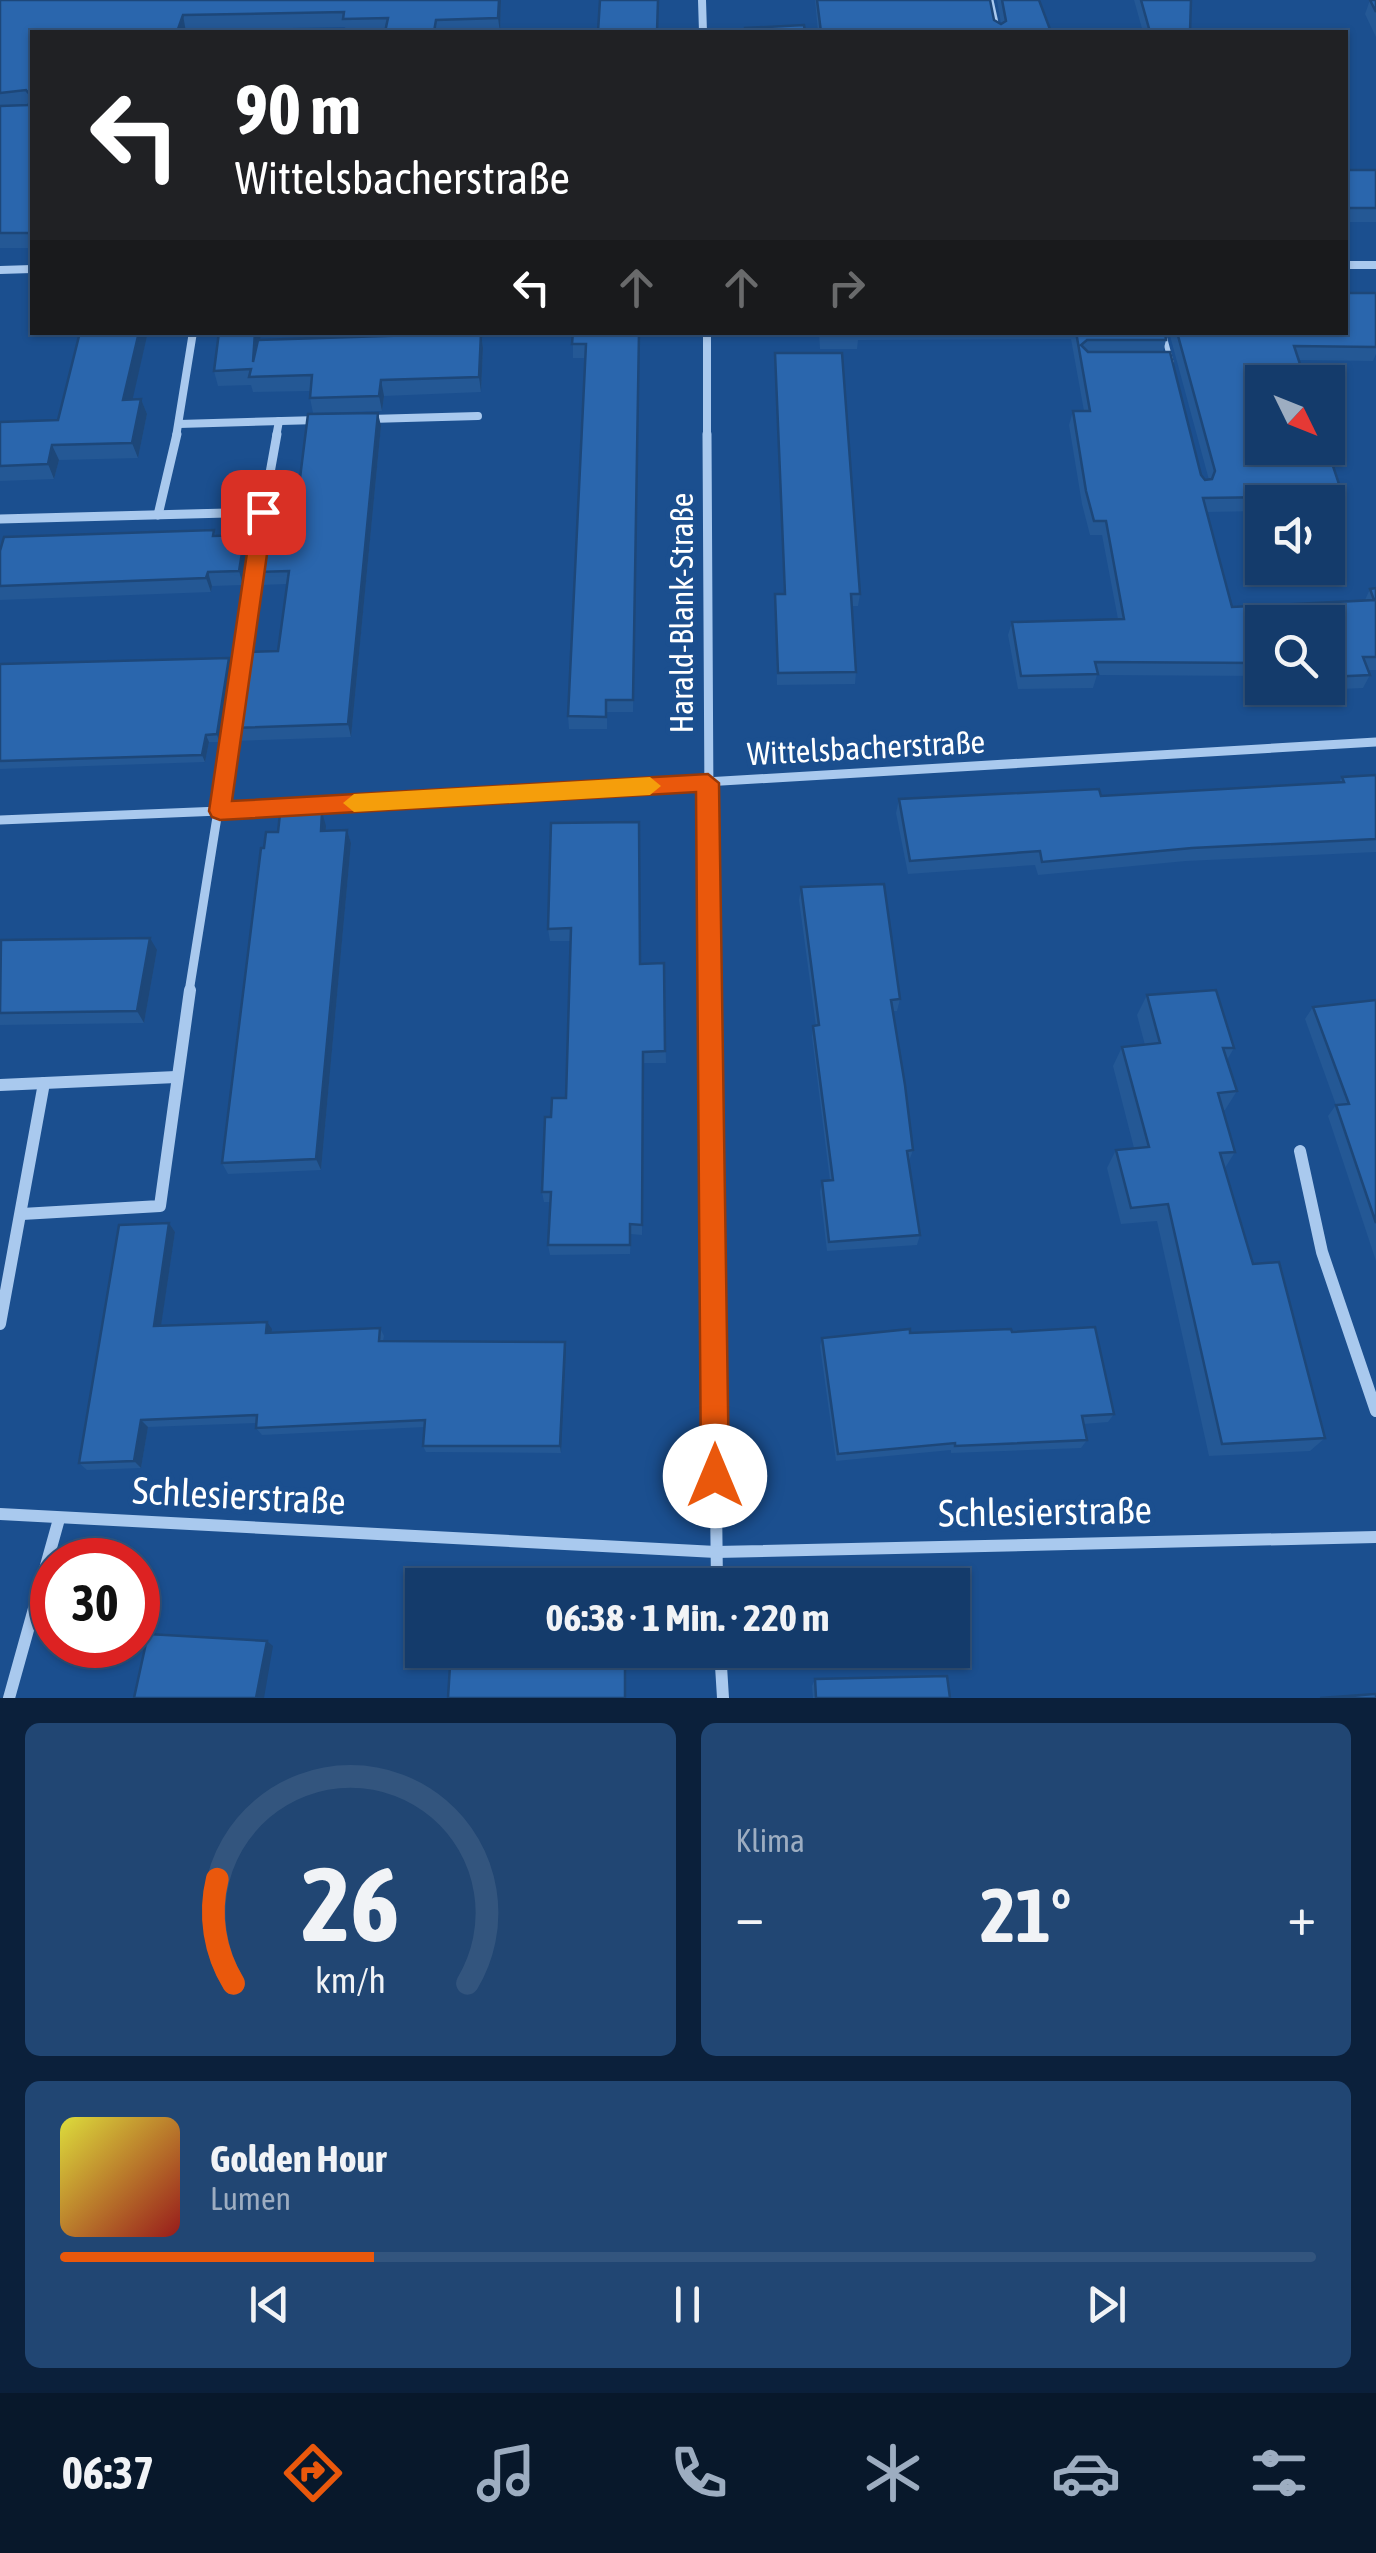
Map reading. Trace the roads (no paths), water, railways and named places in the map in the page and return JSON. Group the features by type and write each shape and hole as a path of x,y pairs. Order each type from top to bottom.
{"street":[{"path":"702,0 702,30"},
{"path":"1348,265 1376,266"},
{"path":"0,270 30,269"},
{"path":"158,515 179,424 193,335"},
{"name":"Harald-Blank-Straße","path":"707,335 716,1552"},
{"path":"359,419 478,416"},
{"path":"179,424 339,420"},
{"path":"22,1214 160,1206 176,1077 279,421"},
{"path":"0,520 263,512"},
{"name":"Wittelsbacherstraße","path":"0,820 220,811 1376,742"},
{"path":"0,1084 176,1077"},
{"path":"0,1324 44,1083"},
{"path":"1300,1151 1322,1252 1376,1411"},
{"name":"Schlesierstraße","path":"0,1514 716,1552 1376,1537"},
{"path":"9,1698 59,1519"},
{"path":"716,1552 717,1568"},
{"path":"721,1668 723,1698"}],"lane":[{"path":"992,0 998,30"},
{"path":"1164,335 1175,378"},
{"path":"1153,360 1170,360"}]}
